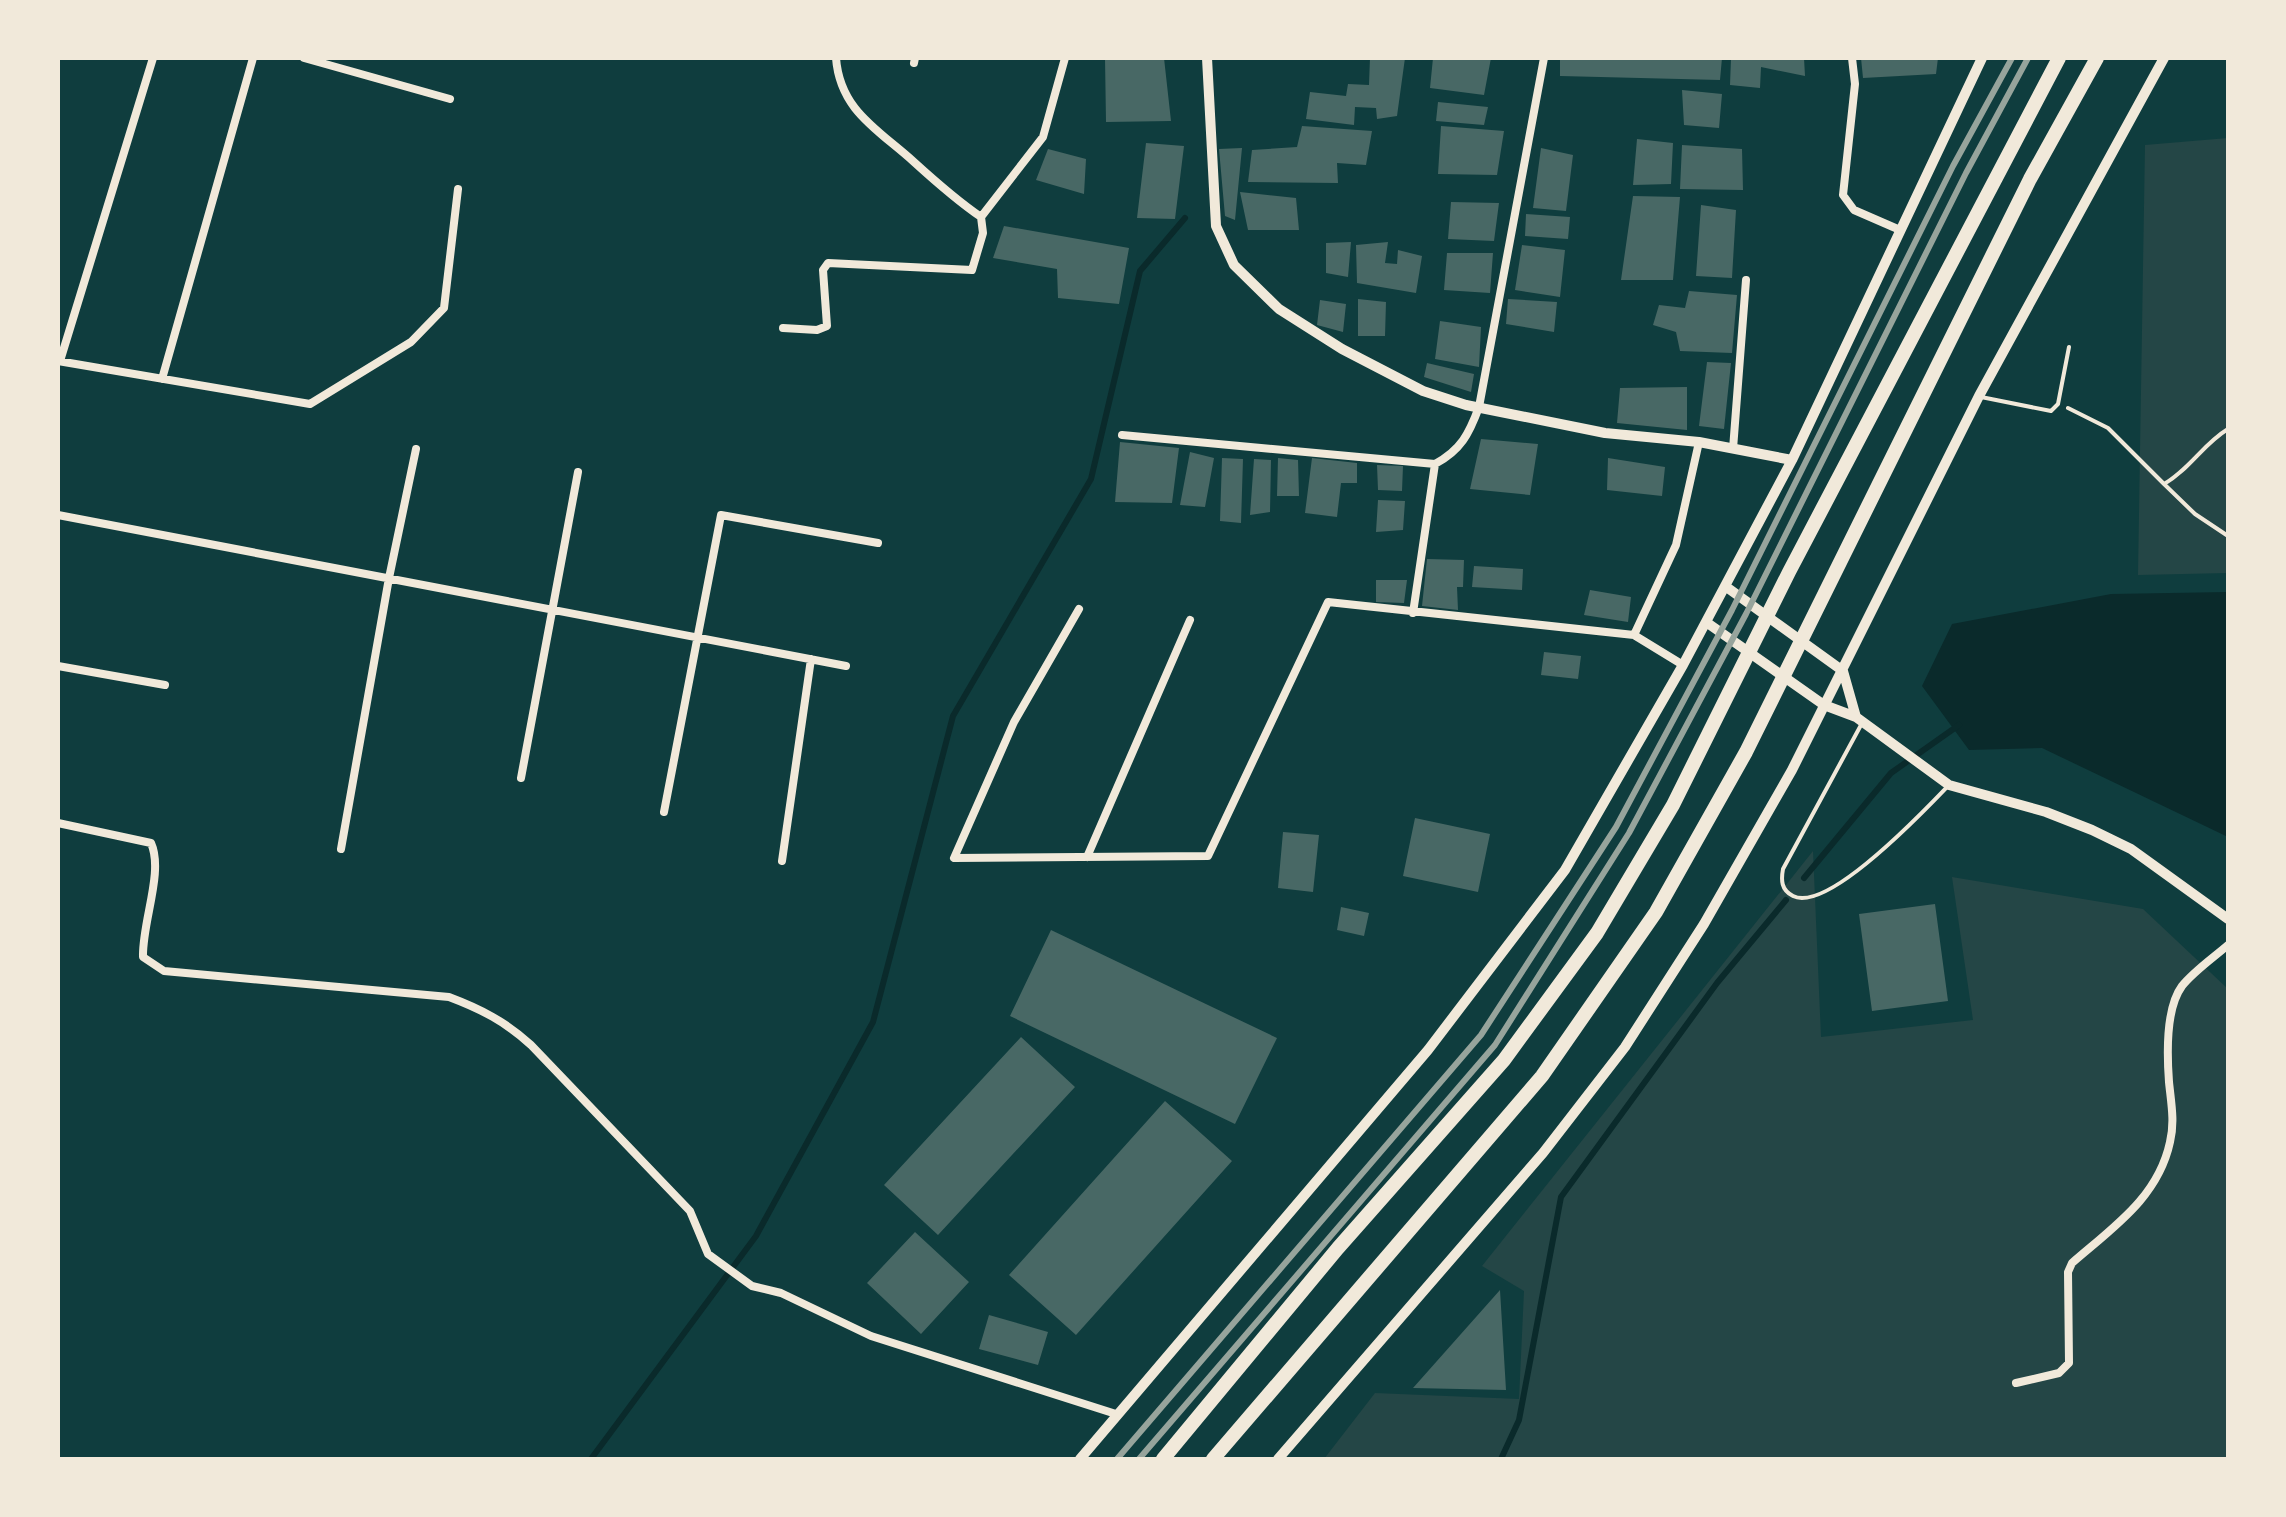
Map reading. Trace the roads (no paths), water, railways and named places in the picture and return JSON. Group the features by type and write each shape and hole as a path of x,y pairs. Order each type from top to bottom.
{"highway":[{"path":"1163,1459 1338,1248 1504,1060 1597,933 1673,805 2000,163 2059,58"},
{"path":"1213,1459 1542,1076 1656,912 1746,752 2030,179 2097,58"}],"street":[{"path":"153,58 59,361 310,404 411,342 444,308 458,189"},
{"path":"162,379 253,58"},
{"path":"304,58 450,99"},
{"path":"836,58 837,74 851,108 942,191 981,217"},
{"path":"783,328 817,330 827,326 823,270 828,263 972,270 983,233 981,217 1043,137 1065,58"},
{"path":"1207,58 1216,226 1234,265 1279,309 1342,349 1423,391 1479,407 1605,433 1699,442 1792,460"},
{"path":"1122,435 1435,464 1456,453 1468,436 1479,407 1544,58"},
{"path":"1852,58 1855,84 1843,195 1854,210 1900,230"},
{"path":"1080,1459 1428,1050 1565,870 1683,665 1792,460 1982,58"},
{"path":"1278,1459 1543,1153 1625,1047 1704,924 1792,770 1979,396 2164,58"},
{"path":"1733,449 1746,280"},
{"path":"1634,635 1676,545 1699,442"},
{"path":"341,849 389,578 416,449"},
{"path":"1413,613 1435,464"},
{"path":"521,778 578,472"},
{"path":"58,515 846,666"},
{"path":"664,812 721,515 878,543"},
{"path":"1725,586 1843,671 1860,719"},
{"path":"1079,609 1014,722 954,858 1208,856 1328,602 1634,635 1683,665"},
{"path":"1087,857 1190,620"},
{"path":"1706,622 1824,705 1860,719 1949,785 2046,812 2092,830 2131,849 2228,919"},
{"path":"782,861 811,659"},
{"path":"58,666 165,685"},
{"path":"58,823 151,843 157,857 142,935 143,957 164,971 449,997 487,1012 513,1028 531,1045 690,1211 708,1254 752,1286 781,1293 871,1336 1116,1414"},
{"path":"2016,1383 2059,1373 2069,1363 2068,1272 2072,1263 2125,1220 2154,1183 2170,1143 2173,1120 2168,1068 2176,997 2181,987 2228,945"}],"lane":[{"path":"1979,396 2046,412 2058,404 2069,347"},
{"path":"1860,719 1783,869 1782,885 1788,893 1805,898 1834,886 1906,830 1949,785"}],"waterway":[{"path":"591,1459 756,1236 873,1022 953,716 1091,479 1140,271 1185,218"},
{"path":"1804,878 1891,773 1959,725"},
{"path":"1501,1459 1519,1420 1561,1197 1717,983 1786,900"}],"railway":[{"path":"1117,1459 1481,1035 1616,827 1732,610 1953,166 2012,58"},
{"path":"1139,1459 1495,1045 1629,833 1746,614 1966,173 2028,58"}]}
